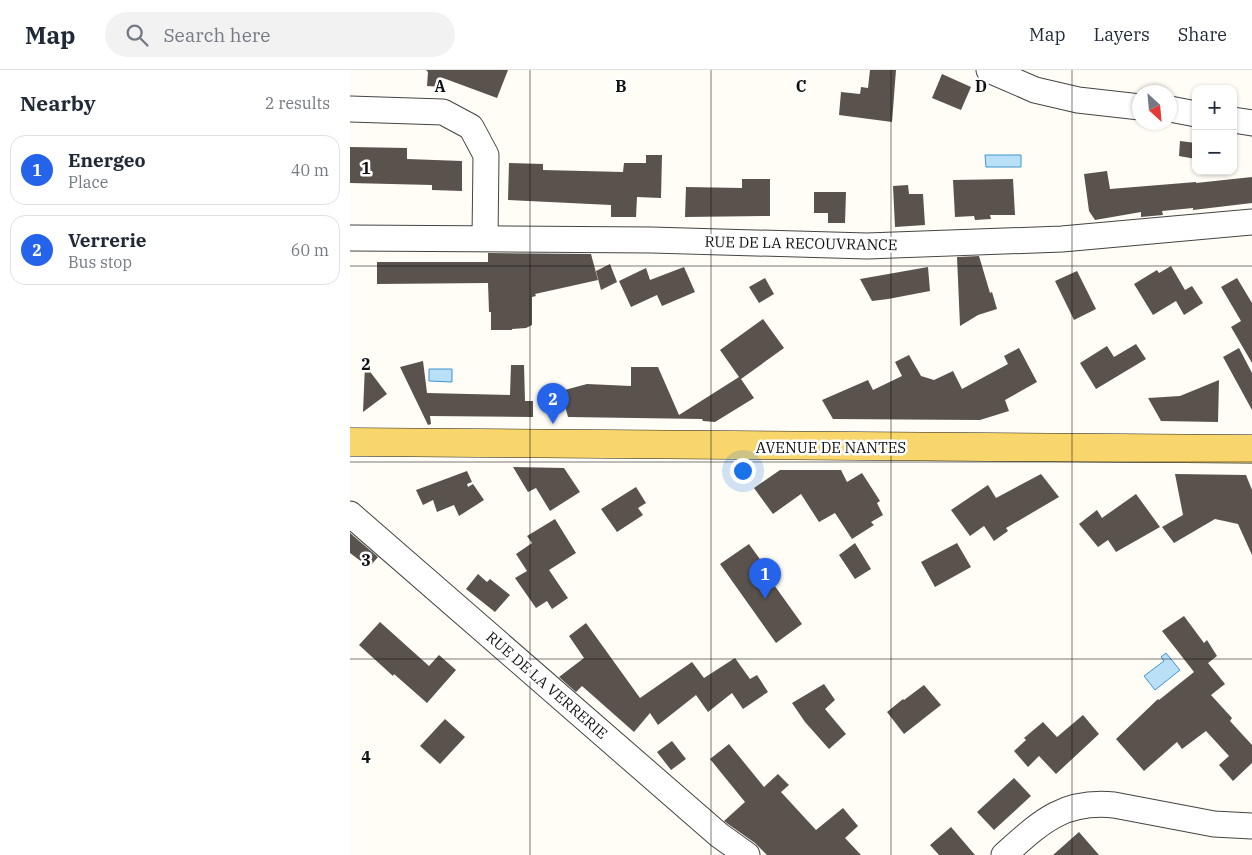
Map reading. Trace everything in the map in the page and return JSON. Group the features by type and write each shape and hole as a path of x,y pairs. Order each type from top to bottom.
{"main road":[{"name":"AVENUE DE NANTES","path":"350,442 1252,449"}],"street":[{"path":"989,70 1035,90 1078,100 1132,106"},
{"path":"350,109 443,112 471,127 486,155 485,239"},
{"path":"1177,111 1192,113"},
{"path":"1237,121 1252,123"},
{"name":"RUE DE LA RECOUVRANCE","path":"350,238 651,240 867,246 1062,239 1252,222"},
{"name":"RUE DE LA VERRERIE","path":"350,514 719,835 747,855"},
{"path":"1004,855 1038,824 1052,816 1075,807 1099,803 1214,824 1252,826"}],"water":[{"path":"985,155 1021,155 1021,167 986,167"},
{"path":"429,369 452,369 452,382 429,381"},
{"path":"1166,653 1180,670 1155,690 1144,676 1164,661 1161,657"}],"building":[{"path":"426,70 508,70 497,98 443,78 443,87 427,86 428,72"},
{"path":"870,70 896,70 892,122 839,115 841,92 860,94 861,87 868,88"},
{"path":"942,74 971,87 961,110 932,98"},
{"path":"1180,141 1192,142 1192,158 1179,156"},
{"path":"350,147 407,148 407,159 462,161 462,191 432,190 432,185 350,183"},
{"path":"646,155 662,155 661,198 637,197 636,217 611,217 611,205 508,200 509,163 543,164 543,170 623,172 624,163 646,163"},
{"path":"1107,171 1110,189 1252,177 1252,203 1193,210 1193,208 1162,211 1163,215 1141,217 1141,212 1095,220 1089,211 1084,174"},
{"path":"742,179 770,179 770,216 685,217 686,187 742,188"},
{"path":"1013,179 1015,215 990,215 991,219 975,220 974,216 955,217 953,180"},
{"path":"908,185 909,194 923,194 925,225 895,227 893,186"},
{"path":"814,192 846,192 845,223 828,223 828,213 814,213"},
{"path":"488,253 591,254 598,280 535,294 536,296 532,297 532,325 512,330 491,330 488,283 377,284 377,262 488,262"},
{"path":"979,256 997,309 978,315 960,326 957,257"},
{"path":"610,264 617,282 601,290 596,271"},
{"path":"1171,266 1185,290 1192,286 1203,303 1184,315 1176,301 1153,315 1134,284 1157,270 1159,273"},
{"path":"684,267 695,292 662,306 657,295 631,307 619,281 646,268 650,280"},
{"path":"928,267 930,291 888,299 872,301 860,279"},
{"path":"1077,271 1096,309 1074,320 1055,281"},
{"path":"765,278 774,294 759,303 749,287"},
{"path":"1237,278 1252,303 1252,363 1231,327 1241,321 1221,287"},
{"path":"763,319 784,348 741,379 754,398 715,422 703,421 702,419 568,417 561,391 587,384 631,386 631,367 658,367 679,415 739,377 720,350"},
{"path":"1136,344 1146,359 1096,389 1080,363 1107,346 1114,357"},
{"path":"1019,348 1037,382 1005,400 1009,411 980,420 833,419 822,400 868,380 873,390 902,376 895,362 909,355 921,376 934,380 953,371 962,389 1008,364 1004,356"},
{"path":"1239,348 1252,373 1252,410 1223,357"},
{"path":"423,361 427,393 510,395 511,365 524,365 525,401 533,401 533,417 430,416 431,424 428,425 400,367"},
{"path":"365,365 387,394 363,412"},
{"path":"1219,380 1218,422 1161,421 1148,398 1180,396"},
{"path":"513,467 564,468 580,492 550,511 536,488 528,492"},
{"path":"780,470 841,470 847,482 862,473 880,501 877,503 883,515 871,522 874,525 852,539 835,513 819,522 801,494 773,514 754,488"},
{"path":"467,471 472,482 467,484 468,487 473,484 484,500 459,516 454,505 437,512 433,500 423,505 416,490"},
{"path":"1041,474 1059,497 1006,528 1008,531 994,541 984,526 970,536 951,510 988,485 996,498"},
{"path":"1175,474 1246,475 1252,490 1252,555 1238,524 1215,519 1174,543 1162,527 1183,515"},
{"path":"636,487 646,503 638,508 643,515 617,532 601,509"},
{"path":"1136,494 1160,527 1116,552 1108,540 1098,547 1079,524 1097,510 1102,518"},
{"path":"555,519 576,553 549,570 568,598 552,609 547,601 536,608 515,578 527,571 516,554 532,543 527,536"},
{"path":"350,533 378,557 372,564 365,559 362,562 350,553"},
{"path":"855,543 871,569 855,579 839,555"},
{"path":"957,543 971,567 935,587 921,562"},
{"path":"749,544 770,573 767,575 802,624 776,643 720,564"},
{"path":"478,574 487,582 490,579 510,595 495,612 466,589"},
{"path":"1184,616 1204,643 1207,640 1217,656 1208,663 1225,684 1211,695 1232,718 1230,721 1252,745 1252,763 1233,781 1219,765 1229,756 1206,731 1182,749 1177,742 1144,771 1116,739 1158,699 1194,672 1162,631"},
{"path":"380,622 429,666 439,655 456,670 427,703 394,674 393,676 359,645"},
{"path":"586,623 640,698 692,662 704,678 735,658 750,679 757,675 768,692 743,709 732,693 708,712 696,695 658,725 650,713 634,732 582,686 576,692 559,677 584,658 569,636"},
{"path":"824,684 835,700 825,709 846,734 829,749 805,722 792,703"},
{"path":"924,685 941,705 904,734 887,712"},
{"path":"1083,715 1099,734 1056,774 1039,756 1028,767 1014,751 1026,740 1024,738 1043,722 1057,737"},
{"path":"445,719 465,737 440,764 420,746"},
{"path":"672,741 686,759 671,770 657,752"},
{"path":"729,744 764,787 778,774 789,785 781,792 816,830 843,808 858,826 845,838 861,855 767,855 755,843 724,821 745,802 710,759"},
{"path":"1014,778 1031,796 994,830 977,812"},
{"path":"951,827 975,855 939,855 930,845"},
{"path":"1079,832 1099,855 1053,855"}],"place":[{"name":"Verrerie","path":"553,424"},
{"name":"Energeo","path":"765,599"}]}
